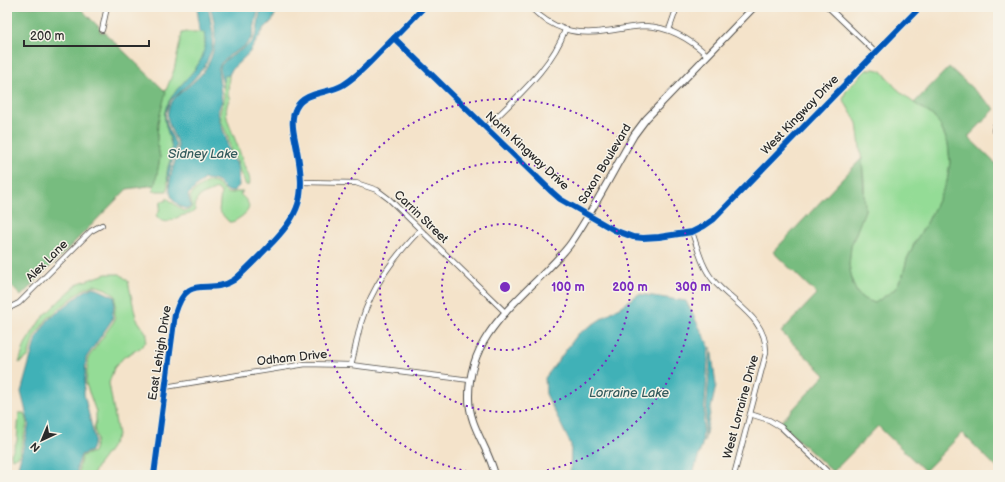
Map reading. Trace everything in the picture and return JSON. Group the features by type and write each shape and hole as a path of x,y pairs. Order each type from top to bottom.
{"main road":[{"name":"Saxon Boulevard","path":"495,475 473,423 469,400 470,380 476,356 481,344 492,327 566,250 634,135 646,119 754,7"}],"street":[{"path":"102,30 108,7"},
{"name":"East Lehigh Drive","path":"154,475 175,314 178,302 185,292 194,287 228,284 242,274 282,232 292,218 298,205 302,182 293,127 293,116 296,108 301,101 308,96 330,90 352,79 424,7"},
{"path":"530,7 550,23 565,30 581,33 592,33 644,26 669,30 695,43 707,55"},
{"path":"669,30 677,7"},
{"path":"828,7 876,53"},
{"name":"West Kingway Drive","path":"692,232 714,219 920,7"},
{"path":"486,128 541,71 552,57 565,30"},
{"name":"North Kingway Drive","path":"394,38 560,199 614,230 633,237 659,237 692,232"},
{"path":"994,130 998,118"},
{"name":"Carrin Street","path":"302,182 356,183 377,190 389,199 506,313"},
{"name":"Alex Lane","path":"7,309 19,303 91,231 102,225"},
{"path":"351,365 361,322 374,290 404,246 420,230"},
{"name":"West Lorraine Drive","path":"692,232 707,271 714,281 756,321 763,333 766,345 766,353 734,475"},
{"name":"Odham Drive","path":"165,387 306,364 351,365 470,380"},
{"path":"750,414 769,420 781,427 831,475"}],"green space":[{"path":"7,7 79,7 100,28 100,32 104,32 166,92 158,122 157,141 160,158 155,185 127,189 21,296 7,282"},
{"path":"204,32 205,44 203,55 199,64 172,97 167,106 165,117 172,152 167,170 168,188 167,191 153,191 160,158 157,141 158,122 165,93 174,70 182,33"},
{"path":"949,67 995,109 968,137 998,166 998,469 962,433 925,471 878,426 833,472 780,423 825,375 781,332 817,294 773,252 862,158 865,210 851,246 849,265 853,284 857,293 864,299 875,303 895,289 903,275 907,259 916,240 927,223 947,182 950,162 948,143 939,123 932,115 914,103"},
{"path":"874,69 882,71 895,87 910,100 932,115 939,123 948,143 950,162 947,182 907,259 903,275 895,289 875,303 864,299 857,293 853,284 849,265 851,246 865,210 864,179 857,123 843,99 846,91 866,70"},
{"path":"229,75 228,95 230,98 226,110 230,126 249,177 249,186 246,185 240,173 237,161 231,154 228,137 221,121 220,111 224,101 223,80 224,76"},
{"path":"207,182 217,184 229,194 243,192 240,194 249,206 245,214 233,222 229,222 219,211 221,192 217,189 200,196 196,201 195,210 190,214 167,222 162,221 156,215 159,212 161,201 166,201 167,198 183,211 189,210 192,206 190,197 194,191"},
{"path":"106,274 120,274 128,281 136,318 147,334 146,342 140,348 124,357 114,368 109,383 118,435 93,475 79,475 79,467 82,456 93,452 97,440 94,428 96,412 86,384 88,358 114,321 116,296 106,289 94,285 82,290 47,319 34,337 28,357 19,363 25,344 41,319 79,283"},
{"path":"19,413 24,413 27,424 19,456 12,459 11,454 17,441"}],"water":[{"path":"197,7 208,7 213,34 212,49 205,66 192,81 170,101 165,114 167,106 172,97 199,64 203,55 205,44 204,32 200,32"},
{"name":"Sidney Lake","path":"210,7 259,7 252,38 245,46 230,55 221,63 218,69 222,101 218,111 220,122 226,138 229,155 236,162 239,186 234,191 230,192 218,182 204,179 188,195 191,206 186,209 177,204 172,198 170,191 171,176 178,146 169,125 168,112 173,100 201,75 213,52 215,30"},
{"path":"261,7 280,7 249,53 232,69 229,75 224,76 223,87 220,68 229,57 250,44 253,40"},
{"path":"165,114 167,125 176,145 168,181 167,173 172,151 166,123"},
{"path":"93,287 115,297 112,320 86,358 84,394 95,440 91,451 81,455 77,467 77,475 16,475 29,424 21,392 36,338 48,320 83,292"},
{"name":"Lorraine Lake","path":"639,294 686,301 709,346 702,445 693,474 570,475 571,445 546,394 545,378 578,334"},
{"path":"711,347 716,385 704,442"}],"cycle path":[{"path":"154,475 175,314 180,301 186,293 193,288 225,285 234,280 278,236 294,214 298,204 301,181 293,129 293,118 296,108 300,102 305,98 337,88 354,78 424,7"},
{"path":"394,38 560,199 614,230 633,237 643,238 692,232 714,219 920,7"}]}
